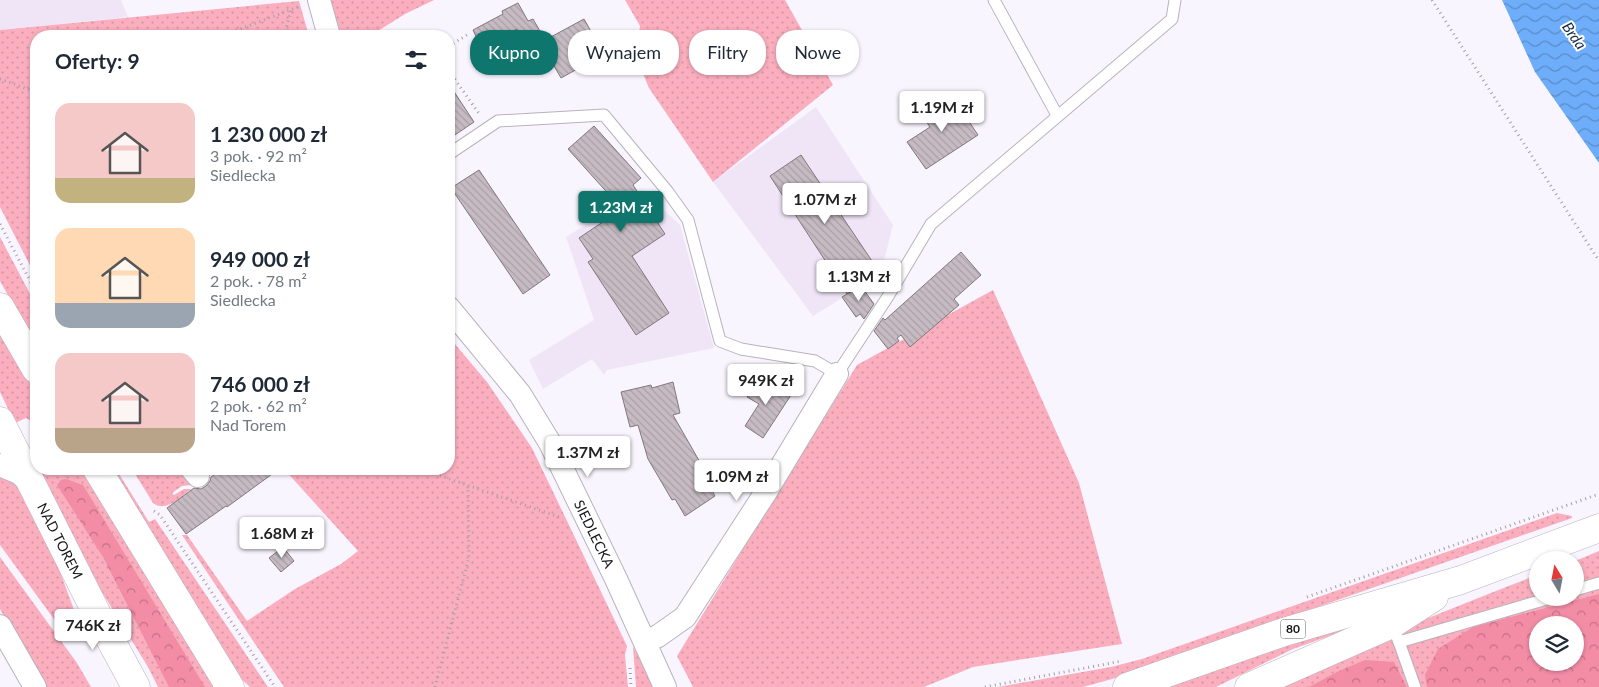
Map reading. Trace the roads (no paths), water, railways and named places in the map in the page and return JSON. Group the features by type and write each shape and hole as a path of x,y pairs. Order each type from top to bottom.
{"main road":[{"path":"0,307 30,359"},
{"name":"NAD TOREM","path":"0,421 136,687"},
{"path":"101,475 230,687"},
{"name":"80","path":"1127,687 1284,632 1461,580 1599,528"},
{"name":"80","path":"1249,687 1395,633 1461,580"}],"street":[{"path":"309,3 325,30"},
{"name":"SIEDLECKA","path":"455,315 520,394 550,443 592,528 665,687"},
{"path":"645,642 658,636 685,617 764,495 838,374"},
{"path":"0,465 18,473 32,485"},
{"path":"0,626 36,687"}],"lane":[{"path":"994,0 1057,115"},
{"path":"455,150 498,121 604,115 668,192 688,220 720,341 741,350 815,361 838,374 931,224 1172,19 1175,0"},
{"path":"1584,587 1599,583"},
{"path":"1415,687 1395,633 1529,603"}],"water":[{"name":"Brda","path":"1502,0 1599,0 1599,163 1535,72"}]}
